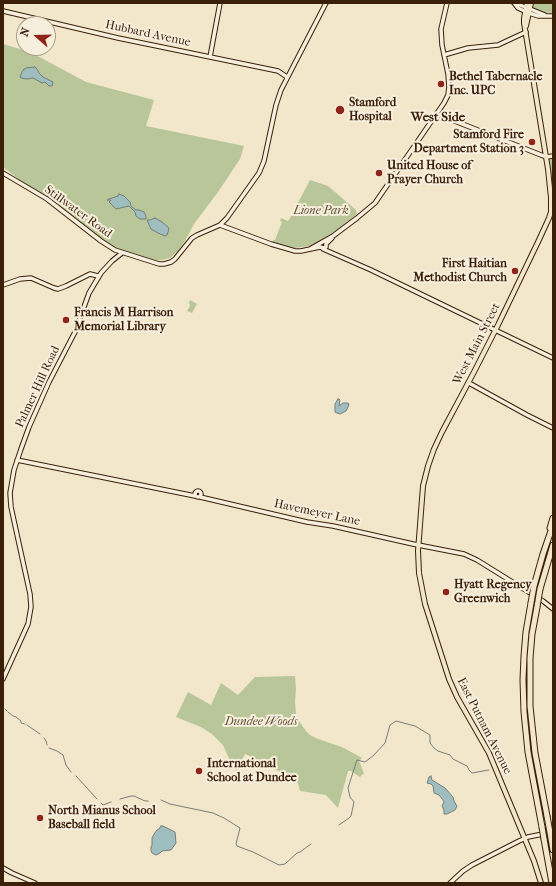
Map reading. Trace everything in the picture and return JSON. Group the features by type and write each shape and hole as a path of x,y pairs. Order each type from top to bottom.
{"highway":[{"path":"551,883 529,758 525,724 523,680 525,640 534,586 553,518"},
{"path":"543,554 553,526"},
{"path":"553,545 536,607 531,650 530,682 531,722 553,850"}],"main road":[{"name":"West Main Street","path":"420,527 422,490 434,449 496,330 551,212 551,198 546,157 526,30 527,9 531,3"},
{"name":"East Putnam Avenue","path":"420,527 419,574 421,586 425,604 449,679 457,697 489,753 534,861 541,883"}],"street":[{"path":"210,57 220,3"},
{"path":"326,3 281,90 276,105 266,157 261,169 257,177 227,218 220,225 271,244 292,250 301,251 323,245 375,203 437,114 446,99 449,87 441,34 444,12 447,3"},
{"path":"514,3 518,8 527,9 538,16 553,16"},
{"name":"Hubbard Avenue","path":"3,11 278,72 288,77"},
{"path":"444,55 468,48 498,45 526,30"},
{"path":"437,114 546,157 553,156"},
{"name":"Stillwater Road","path":"3,173 56,206 86,231 110,248 159,264 168,263 175,259 192,238 220,225"},
{"path":"323,245 330,251 553,358"},
{"name":"Palmer Hill Road","path":"3,679 28,624 31,607 30,594 10,498 17,460 32,420 49,382 75,332 89,293 98,276 122,253"},
{"path":"3,285 20,279 31,278 54,288 58,288 78,281 90,274 98,276"},
{"path":"469,383 553,428"},
{"name":"Havemeyer Lane","path":"17,460 183,493 195,494 197,497 200,495 212,500 307,522 333,526 470,556 543,601 553,609"},
{"path":"450,883 472,865 524,838 553,832"},
{"path":"3,868 35,883"}],"green space":[{"path":"534,3 553,3 553,13 542,12 533,8"},
{"path":"3,44 16,48 16,56 37,56 86,82 154,100 146,126 244,146 240,159 194,224 178,251 170,258 157,261 129,253 106,244 57,204 25,184 3,167"},
{"path":"553,158 553,188 549,159"},
{"name":"Lione Park","path":"310,180 328,186 356,210 357,214 338,229 310,246 294,248 273,242 282,222 280,221 281,218 288,221"},
{"path":"190,300 197,304 192,313 187,311 190,306"},
{"name":"Dundee Woods","path":"295,676 296,715 306,731 318,739 342,747 362,758 359,761 364,773 360,777 351,771 348,771 338,808 326,795 300,791 298,783 265,763 245,754 236,771 223,745 212,734 201,727 176,717 188,692 211,705 221,683 238,695 255,677"}],"water":[{"path":"35,67 43,77 53,82 52,86 33,78 27,79 20,77 24,69"},
{"path":"119,194 124,196 136,210 144,212 146,219 140,219 136,216 135,212 129,206 116,209 109,202 111,200 107,200 118,196"},
{"path":"155,218 168,227 169,229 167,235 165,236 151,229 147,220"},
{"path":"338,399 340,400 339,406 343,403 348,403 349,405 346,411 340,414 335,412 335,404"},
{"path":"431,776 432,780 445,788 453,797 457,806 455,810 444,814 442,806 444,802 443,800 439,795 434,793 433,786 427,783 429,777"},
{"path":"161,826 175,832 176,843 171,850 162,851 156,855 151,851 152,838"}],"waterway":[{"path":"8,712 21,721 21,723 25,724"},
{"path":"339,825 351,816 354,802 350,797 348,788 357,760 365,762 374,755 385,743 390,725 396,721 415,726 430,735 430,743 434,748 450,755 453,759 467,766 472,773 489,770"},
{"path":"27,725 40,734"},
{"path":"44,738 47,745"},
{"path":"49,748 63,755 66,765 71,772"},
{"path":"76,776 97,799"},
{"path":"120,799 134,796 148,801"},
{"path":"161,800 170,804 213,813 224,818 240,828 236,844 237,846 279,865 285,864 297,853 311,844"},
{"path":"101,803 103,805 111,802"}],"place":[{"name":"Bethel Tabernacle Inc. UPC","path":"441,84"},
{"name":"Stamford Hospital","path":"340,110"},
{"name":"Stamford Fire Department Station 3","path":"532,142"},
{"name":"United House of Prayer Church","path":"379,173"},
{"name":"First Haitian Methodist Church","path":"515,271"},
{"name":"Francis M Harrison Memorial Library","path":"66,320"},
{"name":"Hyatt Regency Greenwich","path":"446,592"},
{"name":"International School at Dundee","path":"199,771"},
{"name":"North Mianus School Baseball field","path":"40,818"}],"district":[{"name":"West Side","path":"438,118"}]}
